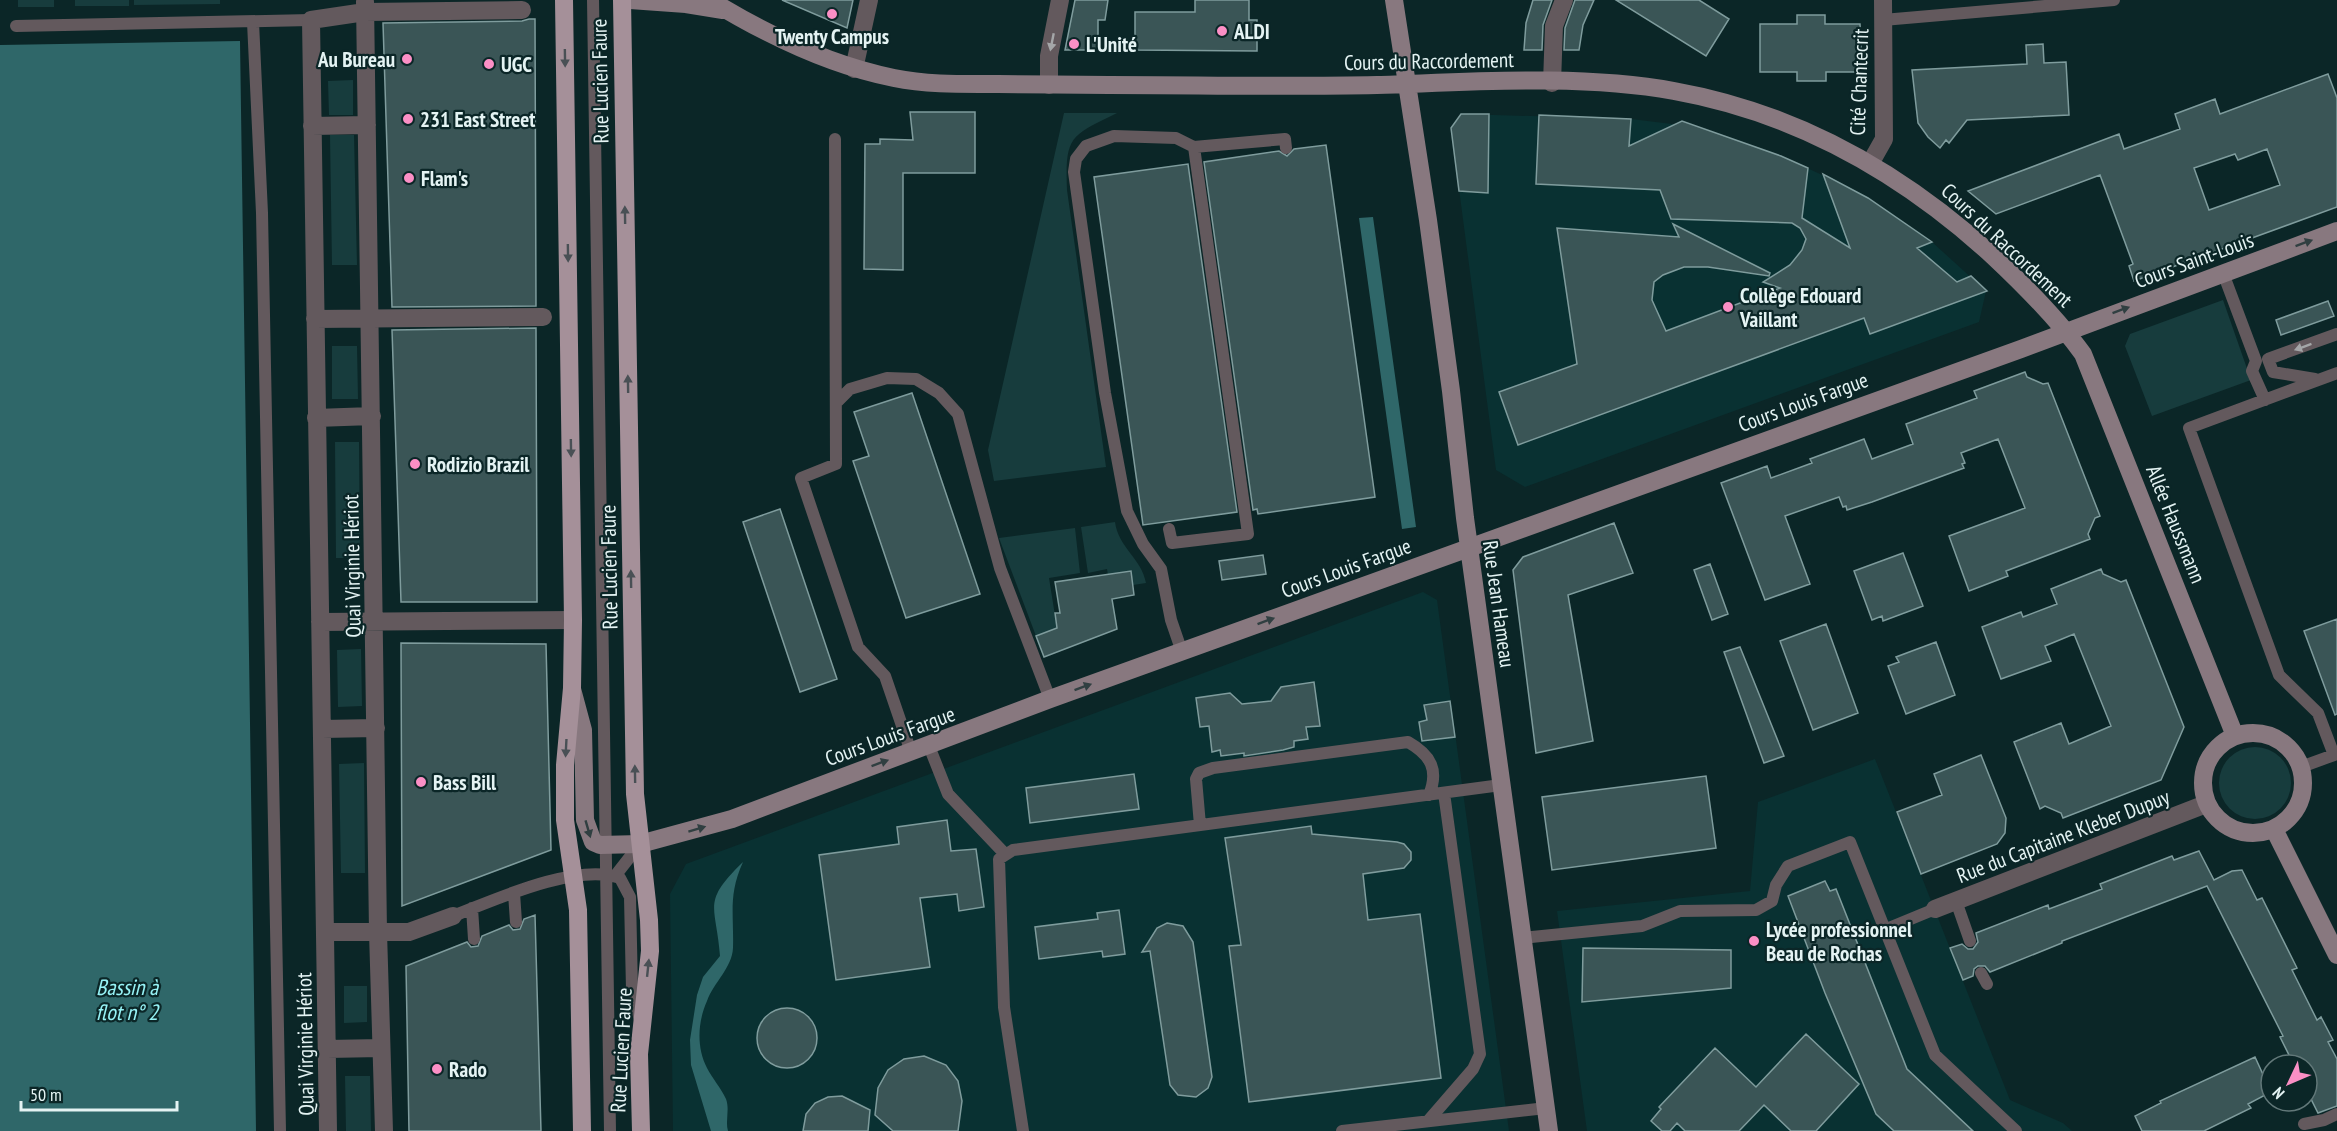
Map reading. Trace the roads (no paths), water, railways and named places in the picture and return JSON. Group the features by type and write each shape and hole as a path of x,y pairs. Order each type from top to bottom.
{"main road":[{"name":"Rue Lucien Faure","path":"564,0 573,620 572,688 565,754 565,820 574,876 578,922 582,1131"},
{"name":"Rue Lucien Faure","path":"622,0 635,794 649,898 650,951 639,1054 641,1131"}],"street":[{"name":"Cours du Raccordement","path":"630,0 686,4 728,11"},
{"name":"Cours du Raccordement","path":"710,0 788,43 854,69 921,82 1049,85 1552,82 1671,90 1732,104 1793,124 1870,162 1957,223 2007,270 2067,332"},
{"path":"854,69 869,0"},
{"path":"1049,85 1049,56 1060,0"},
{"name":"Rue Jean Hameau","path":"1394,0 1452,391 1469,547 1549,1131"},
{"path":"1552,82 1554,26 1564,0"},
{"name":"Cité Chantecrit","path":"1870,162 1884,140 1883,0"},
{"path":"311,20 365,6 522,10"},
{"name":"Quai Virginie Hériot","path":"365,6 378,932 384,1131"},
{"name":"Quai Virginie Hériot","path":"311,20 328,1131"},
{"path":"312,126 367,125"},
{"name":"Cours Saint-Louis","path":"2067,332 2337,231"},
{"path":"315,319 543,318"},
{"name":"Cours Louis Fargue","path":"606,845 640,844 732,819 1050,699 2067,332"},
{"name":"Allée Haussmann","path":"2067,332 2091,369 2235,736"},
{"path":"316,418 372,416"},
{"path":"320,622 573,620"},
{"path":"572,688 583,730 585,820 588,834 593,842 606,845"},
{"path":"322,729 376,728"},
{"path":"2251,732 2267,735 2282,742 2294,753 2301,767 2303,782 2301,797 2291,816 2274,829 2258,833 2235,830 2216,817 2206,804 2202,788 2203,772 2209,757 2220,744 2235,736 2251,732"},
{"name":"Rue du Capitaine Kleber Dupuy","path":"1935,909 2206,804"},
{"path":"2274,829 2337,955"},
{"path":"326,932 409,932 453,916"},
{"path":"327,1049 381,1048"}],"lane":[{"path":"593,0 606,845 611,876 610,1131"},
{"path":"1883,20 2114,0"},
{"path":"16,26 311,20"},
{"name":"Quai Virginie Hériot","path":"253,22 262,213 280,1131"},
{"path":"1182,652 1171,620 1161,569 1143,543 1127,511 1105,393 1074,172 1076,159 1086,146 1114,136 1176,138 1194,147 1285,139 1286,148"},
{"path":"835,139 836,464 801,478 858,647 885,676 920,749 948,794 1005,854"},
{"path":"1169,529 1172,543 1248,534 1194,147"},
{"path":"2223,273 2262,360 2273,372 2319,380"},
{"path":"2265,400 2252,370 2262,360 2337,334"},
{"path":"2301,767 2334,755 2318,713 2279,675 2189,428 2337,373"},
{"path":"836,403 850,389 887,378 916,379 939,393 958,414 1000,568 1050,699"},
{"path":"1200,825 1196,779 1199,773 1213,768 1408,742 1423,750 1435,779 1429,795"},
{"path":"1023,1131 1004,1007 999,858 1012,850 1501,784"},
{"path":"1428,1121 1473,1069 1480,1054 1444,793"},
{"path":"1522,938 1642,926 1680,911 1756,910 1773,901 1776,885 1788,866 1850,842 1935,1055 2016,1131"},
{"path":"611,876 640,844"},
{"path":"453,916 551,879 574,876 611,876 627,887 630,897 632,990 642,1027"},
{"path":"514,893 516,922"},
{"path":"1956,901 1970,940"},
{"path":"472,908 474,939"},
{"path":"1884,930 1935,909"},
{"path":"1342,1131 1545,1108"},
{"path":"2304,1124 2324,1120 2337,1114"}],"water":[{"name":"Bassin à flot n° 2","path":"240,41 256,1131 0,1131 0,45"},
{"path":"1373,217 1416,527 1402,529 1359,218"},
{"path":"743,862 735,885 732,955 710,994 700,1025 703,1060 724,1095 728,1107 728,1131 711,1131 691,1065 690,1040 697,995 703,977 720,956 714,914 716,896"}],"place":[{"name":"Twenty Campus","path":"832,14"},
{"name":"ALDI","path":"1222,31"},
{"name":"L'Unité","path":"1074,44"},
{"name":"Au Bureau","path":"407,59"},
{"name":"UGC","path":"489,64"},
{"name":"231 East Street","path":"408,119"},
{"name":"Flam's","path":"409,178"},
{"name":"Collège Edouard Vaillant","path":"1728,307"},
{"name":"Rodizio Brazil","path":"415,464"},
{"name":"Bass Bill","path":"421,782"},
{"name":"Lycée professionnel Beau de Rochas","path":"1754,941"},
{"name":"Rado","path":"437,1069"}]}
